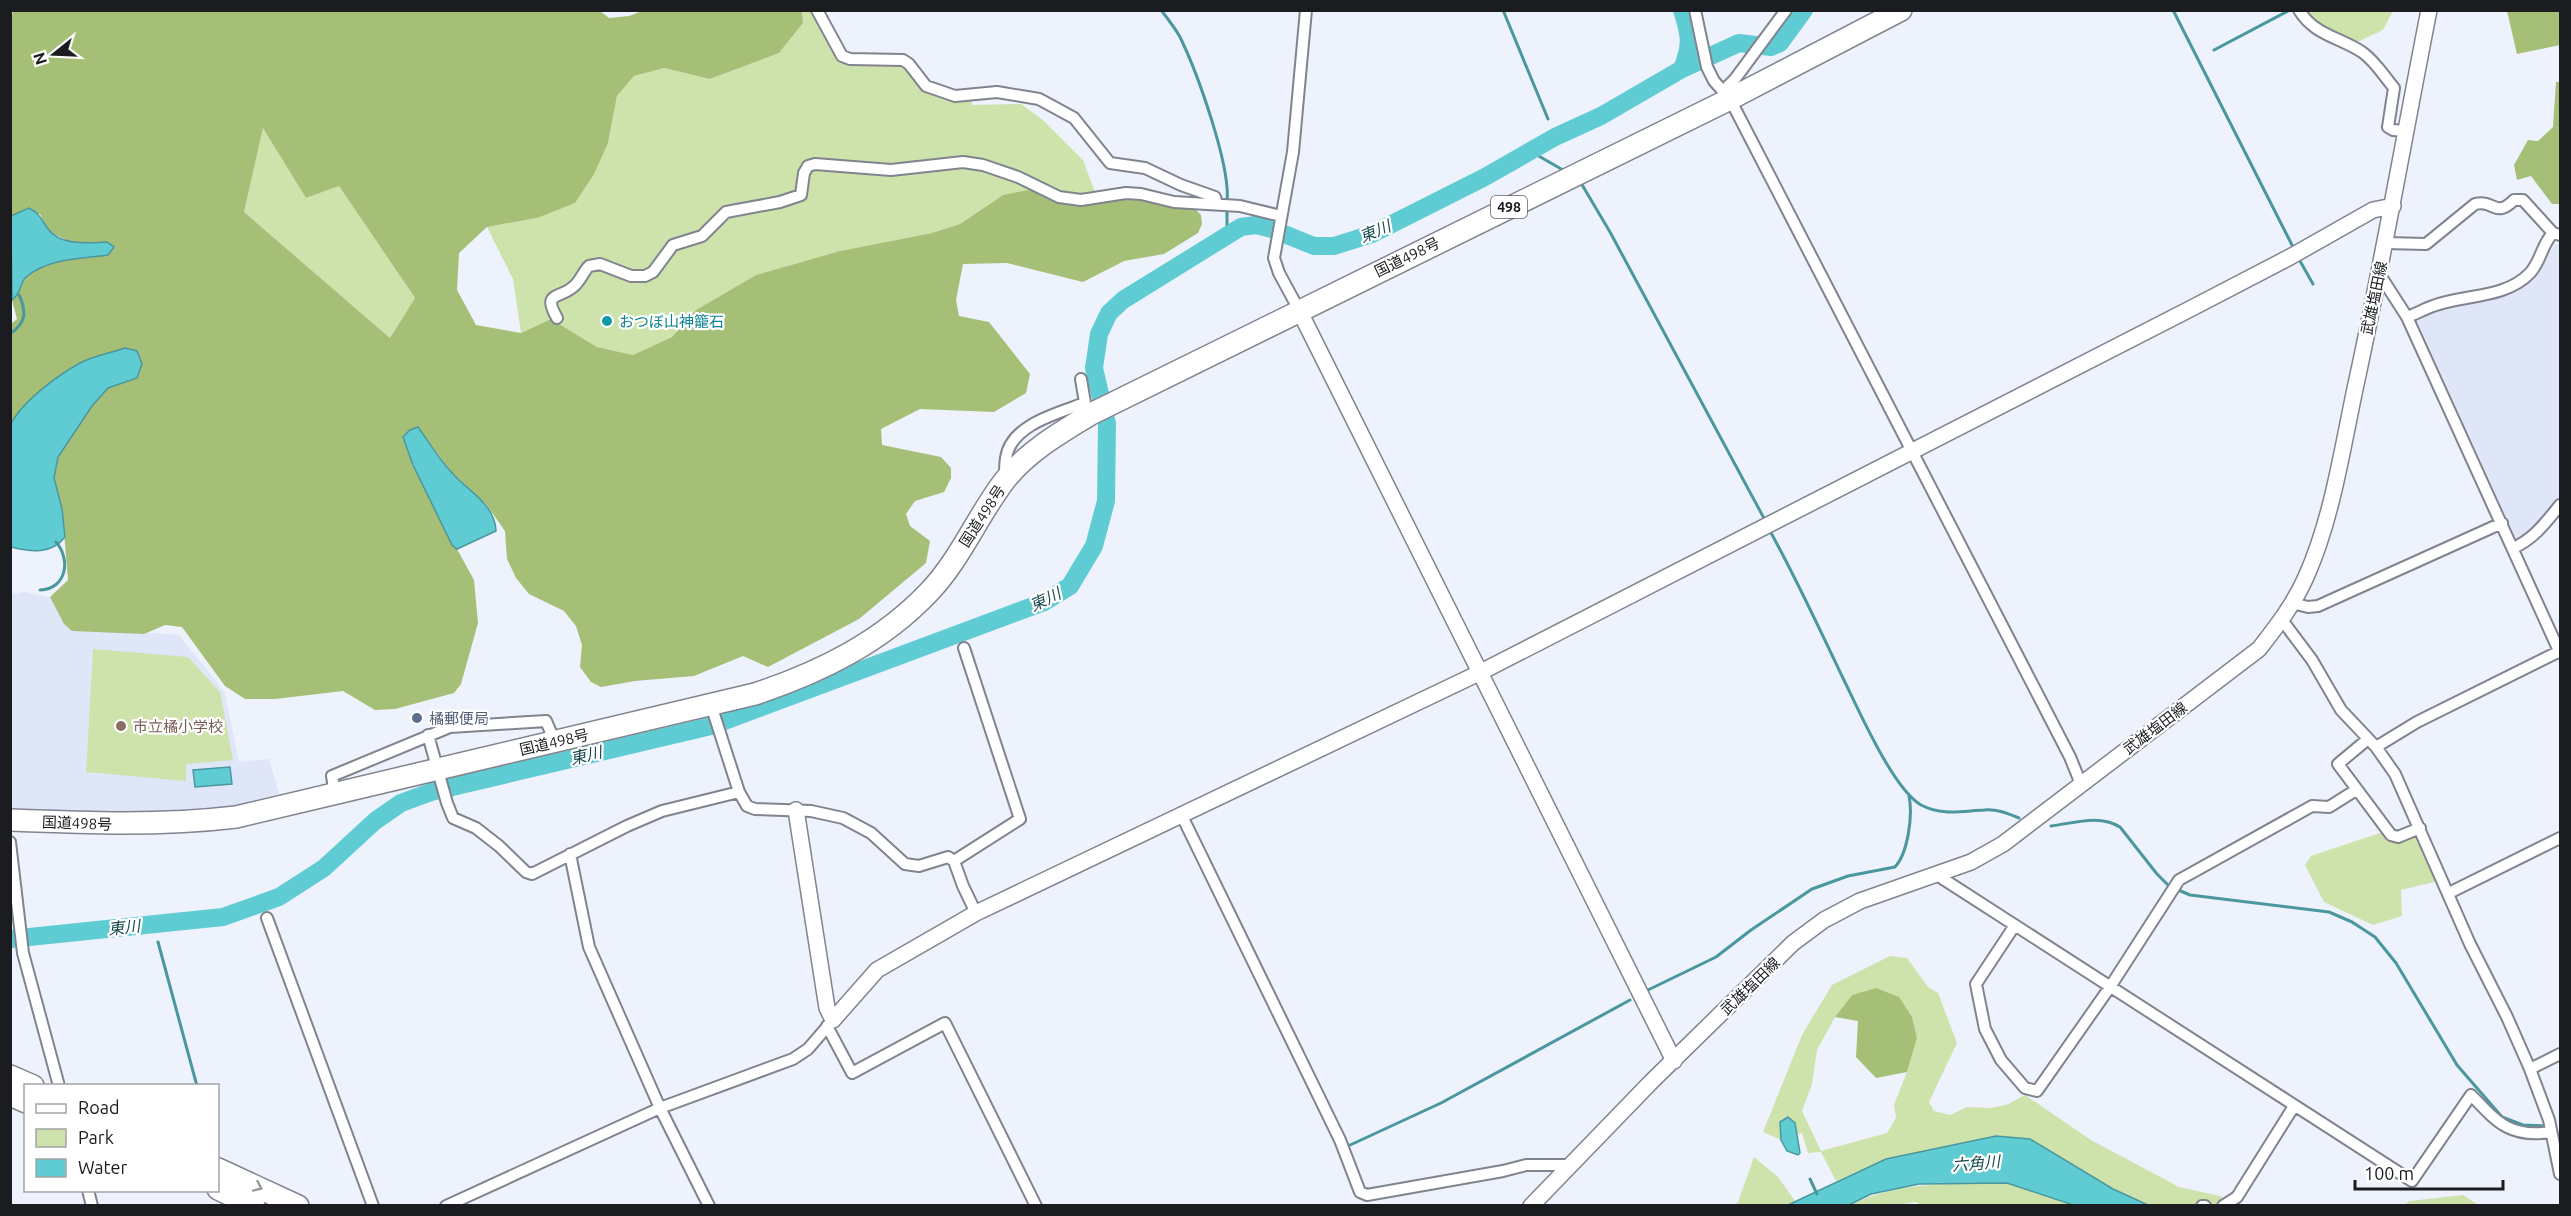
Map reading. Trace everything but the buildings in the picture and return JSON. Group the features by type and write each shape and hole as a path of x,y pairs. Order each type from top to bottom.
{"highway":[{"name":"国道498号","path":"10,820 130,825 189,823 236,817 335,794 440,775 555,742 713,709 824,668 884,632 932,589 952,563 1005,480 1034,450 1088,409 1116,402 1727,94 1901,10"},
{"path":"10,1076 28,1084"},
{"path":"10,1095 24,1101"},
{"path":"219,1169 298,1206"},
{"path":"219,1189 254,1206"}],"street":[{"path":"817,10 842,56 850,59 903,60 926,86 955,96 997,92 1039,99 1074,118 1110,163 1145,168 1181,185 1215,197 1217,204"},
{"path":"1306,10 1293,152 1275,245 1274,258 1279,273 1674,1061"},
{"path":"1695,10 1702,52 1707,67 1714,81 1727,94 2070,757 2081,783"},
{"path":"1727,94 1752,54 1786,10"},
{"path":"2299,10 2309,25 2369,57 2394,88 2388,127 2405,131"},
{"name":"武雄塩田線","path":"1531,1206 1568,1165 1793,944 1824,920 1860,901 1971,862 2003,844 2259,648 2282,620 2317,548 2328,509 2380,275 2429,10"},
{"path":"556,318 550,304 551,300 554,296 574,286 589,266 600,264 631,276 645,276 653,272 673,245 702,236 726,212 780,202 801,195 804,172 808,166 815,164 891,170 963,162 997,168 1059,197 1081,200 1126,193 1142,194 1174,202 1240,206 1280,219"},
{"path":"2386,243 2426,244 2475,204 2482,202 2499,210 2505,209 2514,200 2523,200 2557,234 2547,239 2542,256 2530,273 2515,285 2495,292 2433,306 2407,317"},
{"path":"446,1206 660,1108 793,1059 808,1049 877,970 976,913 1479,674 2290,257 2373,210 2392,206"},
{"path":"2380,275 2407,317 2560,652 2372,743 2338,764 2391,835 2398,837 2420,828"},
{"path":"1081,380 1088,409"},
{"path":"2513,548 2525,543 2538,532 2560,505"},
{"path":"2292,603 2308,607 2318,606 2502,523"},
{"path":"2282,620 2312,660 2341,710 2372,743 2395,774 2470,944 2530,1069 2549,1120 2560,1174"},
{"path":"954,861 1020,819 964,648"},
{"path":"713,709 739,792 747,806 796,810 843,818 871,833 905,864 919,866 948,857 954,861 976,913"},
{"path":"335,794 332,776 450,727 468,724 546,721 555,742"},
{"path":"428,735 453,818 476,828 526,872 532,874 627,826 662,812 739,792"},
{"path":"2015,926 1976,984 1985,1029 2001,1060 2025,1088 2037,1091 2110,987 2179,880 2312,806 2329,807 2356,790"},
{"path":"796,810 830,1023 852,1073 945,1023 1036,1206"},
{"path":"1181,814 1340,1140 1360,1192 1367,1195 1526,1165 1568,1165"},
{"path":"2449,893 2560,838"},
{"path":"10,842 23,953 58,1084"},
{"path":"570,854 590,947 660,1108 709,1206"},
{"path":"1937,875 2412,1181 2471,1095 2498,1124 2516,1132 2535,1134 2552,1132"},
{"path":"267,918 374,1206"},
{"path":"2530,1069 2560,1054"},
{"path":"2223,1206 2237,1197 2294,1106"}],"shaded area":[{"path":"2555,244 2560,244 2560,499 2533,533 2521,541 2516,539 2416,318 2438,309 2499,297 2521,288 2535,276"},
{"name":"市立橘小学校","path":"25,592 54,598 69,626 179,635 225,693 239,762 269,759 279,794 234,806 183,812 121,814 11,808 10,595"}],"green space":[{"path":"599,10 609,18 629,16 645,10 802,11 803,23 779,53 710,79 664,68 634,76 617,96 608,143 594,174 575,203 537,218 487,227 459,253 457,290 476,325 521,333 551,319 597,347 633,355 672,337 696,310 756,275 840,251 932,233 960,224 1003,195 1028,190 1082,206 1132,198 1167,205 1193,207 1201,215 1202,224 1198,233 1164,254 1124,261 1083,282 1007,263 963,264 956,300 959,316 989,322 1030,374 1026,393 994,412 920,409 881,429 882,445 941,457 951,468 951,478 944,492 915,501 906,514 910,526 930,541 926,563 859,619 768,667 743,656 694,676 635,681 601,687 591,682 580,667 582,645 576,626 564,611 529,594 516,578 507,559 505,531 486,504 451,472 418,427 452,545 457,549 474,580 478,623 461,684 454,693 395,709 375,710 343,691 275,699 245,699 225,686 182,627 165,625 144,634 72,631 64,624 50,597 68,580 62,509 54,478 58,457 92,406 108,388 137,378 14,418 11,426 11,324 17,319 12,300 26,277 45,266 65,260 108,255 107,242 76,244 49,232 40,214 11,216 10,26 13,11","holes":["263,128 306,198 339,186 415,298 390,338 244,212"]},
{"path":"802,10 810,11 838,58 902,65 923,89 957,102 971,100 972,105 1021,104 1043,120 1083,160 1099,203 1082,206 1060,201 1003,195 960,224 932,233 840,251 756,275 696,310 672,337 633,355 597,347 551,319 521,333 513,279 487,227 537,218 608,143 617,96 634,76 664,68 710,79 779,53 803,23"},
{"path":"2307,11 2393,11 2383,30 2355,43 2322,27"},
{"path":"2507,11 2560,11 2560,45 2517,54"},
{"path":"2556,82 2560,82 2560,204 2552,204 2531,176 2517,180 2514,165 2528,140 2538,141 2553,127"},
{"path":"263,127 306,198 339,186 415,298 390,338 244,212"},
{"path":"93,649 188,657 220,692 233,760 186,764 186,781 86,772"},
{"path":"2383,832 2393,842 2417,833 2438,881 2401,890 2402,916 2373,925 2324,902 2305,865 2311,856"},
{"path":"1890,956 1907,958 1928,987 1938,993 1957,1043 1929,1102 1934,1111 1950,1115 1967,1107 1991,1108 2006,1105 2025,1095 2091,1140 2179,1187 2220,1196 2228,1205 2148,1205 2113,1189 1886,1159 1836,1181 1821,1152 1808,1153 1802,1133 1795,1135 1795,1123 1780,1122 1781,1140 1763,1132 1802,1035 1832,985","holes":["1852,995 1912,1017 1917,1038 1894,1105 1896,1118 1887,1133 1821,1151 1802,1111 1812,1084 1817,1050 1835,1017"]},
{"path":"1876,988 1899,997 1912,1017 1917,1038 1907,1072 1876,1078 1856,1057 1858,1021 1835,1017 1852,995"},
{"path":"1754,1157 1778,1177 1795,1201 1788,1205 1732,1206 1738,1202"},
{"path":"2008,1183 2073,1205 1922,1206 1916,1202 1889,1206 1849,1206 1887,1192 1927,1185"},
{"path":"2463,1195 2478,1205 2404,1205 2410,1201"}],"water":[{"path":"29,208 38,215 53,234 60,238 75,242 107,242 114,247 108,255 65,260 35,271 26,277 12,300 11,216"},
{"path":"125,348 137,351 142,364 137,378 108,388 92,406 58,457 54,478 62,509 65,537 53,547 40,551 11,547 10,426 15,417 40,390 71,368 91,358"},
{"path":"418,427 447,468 486,506 495,522 496,531 457,549 452,545 413,465 403,437 410,430"},
{"path":"230,767 232,784 195,787 193,770"},
{"path":"1788,1117 1795,1123 1800,1153 1798,1155 1787,1151 1781,1140 1780,1122"},
{"name":"六角川","path":"1996,1136 2030,1139 2113,1189 2148,1205 2073,1205 2007,1183 1919,1184 1871,1194 1849,1205 1788,1205 1886,1159"}],"waterway":[{"path":"1161,10 1180,37 1203,95 1224,166 1227,202"},
{"path":"1503,10 1548,119"},
{"path":"1682,10 1689,40 1682,69"},
{"name":"東川","path":"10,939 223,917 279,897 324,868 375,821 401,803 431,792 711,726 1044,602 1070,586 1094,546 1106,501 1107,424 1094,368 1099,334 1109,313 1123,300 1241,227 1256,225 1272,229 1314,246 1334,246 1372,234 1485,177 1555,137 1601,116 1682,69 1739,43 1771,47 1780,43 1804,10"},
{"path":"2173,10 2293,247"},
{"path":"2214,50 2290,10"},
{"path":"1530,151 1563,170"},
{"path":"1581,183 1610,232 1766,522"},
{"path":"1227,209 1227,235"},
{"path":"2300,261 2313,284"},
{"path":"10,334 19,326 24,317 19,295"},
{"path":"1770,531 1876,745 1887,765 1910,796 1921,805 1937,811 1993,810 2019,818"},
{"path":"40,590 56,584 64,572 64,557 56,542"},
{"path":"1648,990 1716,957 1751,930 1812,889 1848,876 1895,867 1903,853 1908,833 1909,796"},
{"path":"2051,826 2087,820 2112,823 2120,827 2169,886 2190,895 2329,912 2352,922 2375,937 2396,963 2457,1065 2502,1117 2523,1125 2548,1126"},
{"path":"158,942 196,1084"},
{"path":"1348,1146 1441,1103 1630,1000"},
{"path":"1810,1179 1817,1194"}],"place":[{"name":"おつぼ山神籠石","path":"607,321"},
{"name":"橘郵便局","path":"417,718"},
{"name":"市立橘小学校","path":"121,726"}]}
